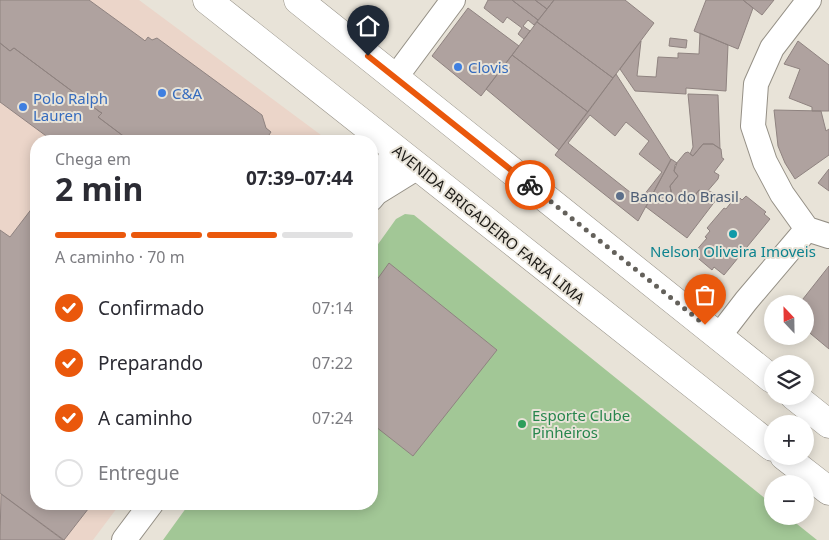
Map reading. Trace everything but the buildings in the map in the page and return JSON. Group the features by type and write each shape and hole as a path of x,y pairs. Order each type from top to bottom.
{"highway":[{"name":"AVENIDA BRIGADEIRO FARIA LIMA","path":"207,0 378,135"},
{"path":"298,0 764,373"},
{"name":"AVENIDA BRIGADEIRO FARIA LIMA","path":"378,135 764,441"},
{"path":"805,405 829,424"},
{"path":"796,465 829,491"}],"street":[{"path":"395,78 453,0"},
{"path":"809,0 772,48 756,84 753,126 765,162 782,194 807,229 829,236"},
{"path":"378,185 394,148"},
{"path":"378,193 418,167"},
{"path":"719,336 807,229"},
{"path":"124,540 146,510"}],"shaded area":[{"path":"0,0 139,0 321,135 30,135 30,510 116,510 93,540 0,540"}],"green space":[{"name":"Esporte Clube Pinheiros","path":"405,214 414,215 764,498 764,525 798,525 817,540 163,540 185,510 378,510 378,244 396,219"}],"way so far":[{"path":"530,185 705,325"}],"place":[{"name":"Clovis","path":"458,67"},
{"name":"C&A","path":"162,93"},
{"name":"Polo Ralph Lauren","path":"23,107"},
{"name":"Banco do Brasil","path":"620,196"},
{"name":"Nelson Oliveira Imoveis","path":"733,234"},
{"name":"Esporte Clube Pinheiros","path":"522,424"}],"route":[{"path":"368,56 530,185"}]}
